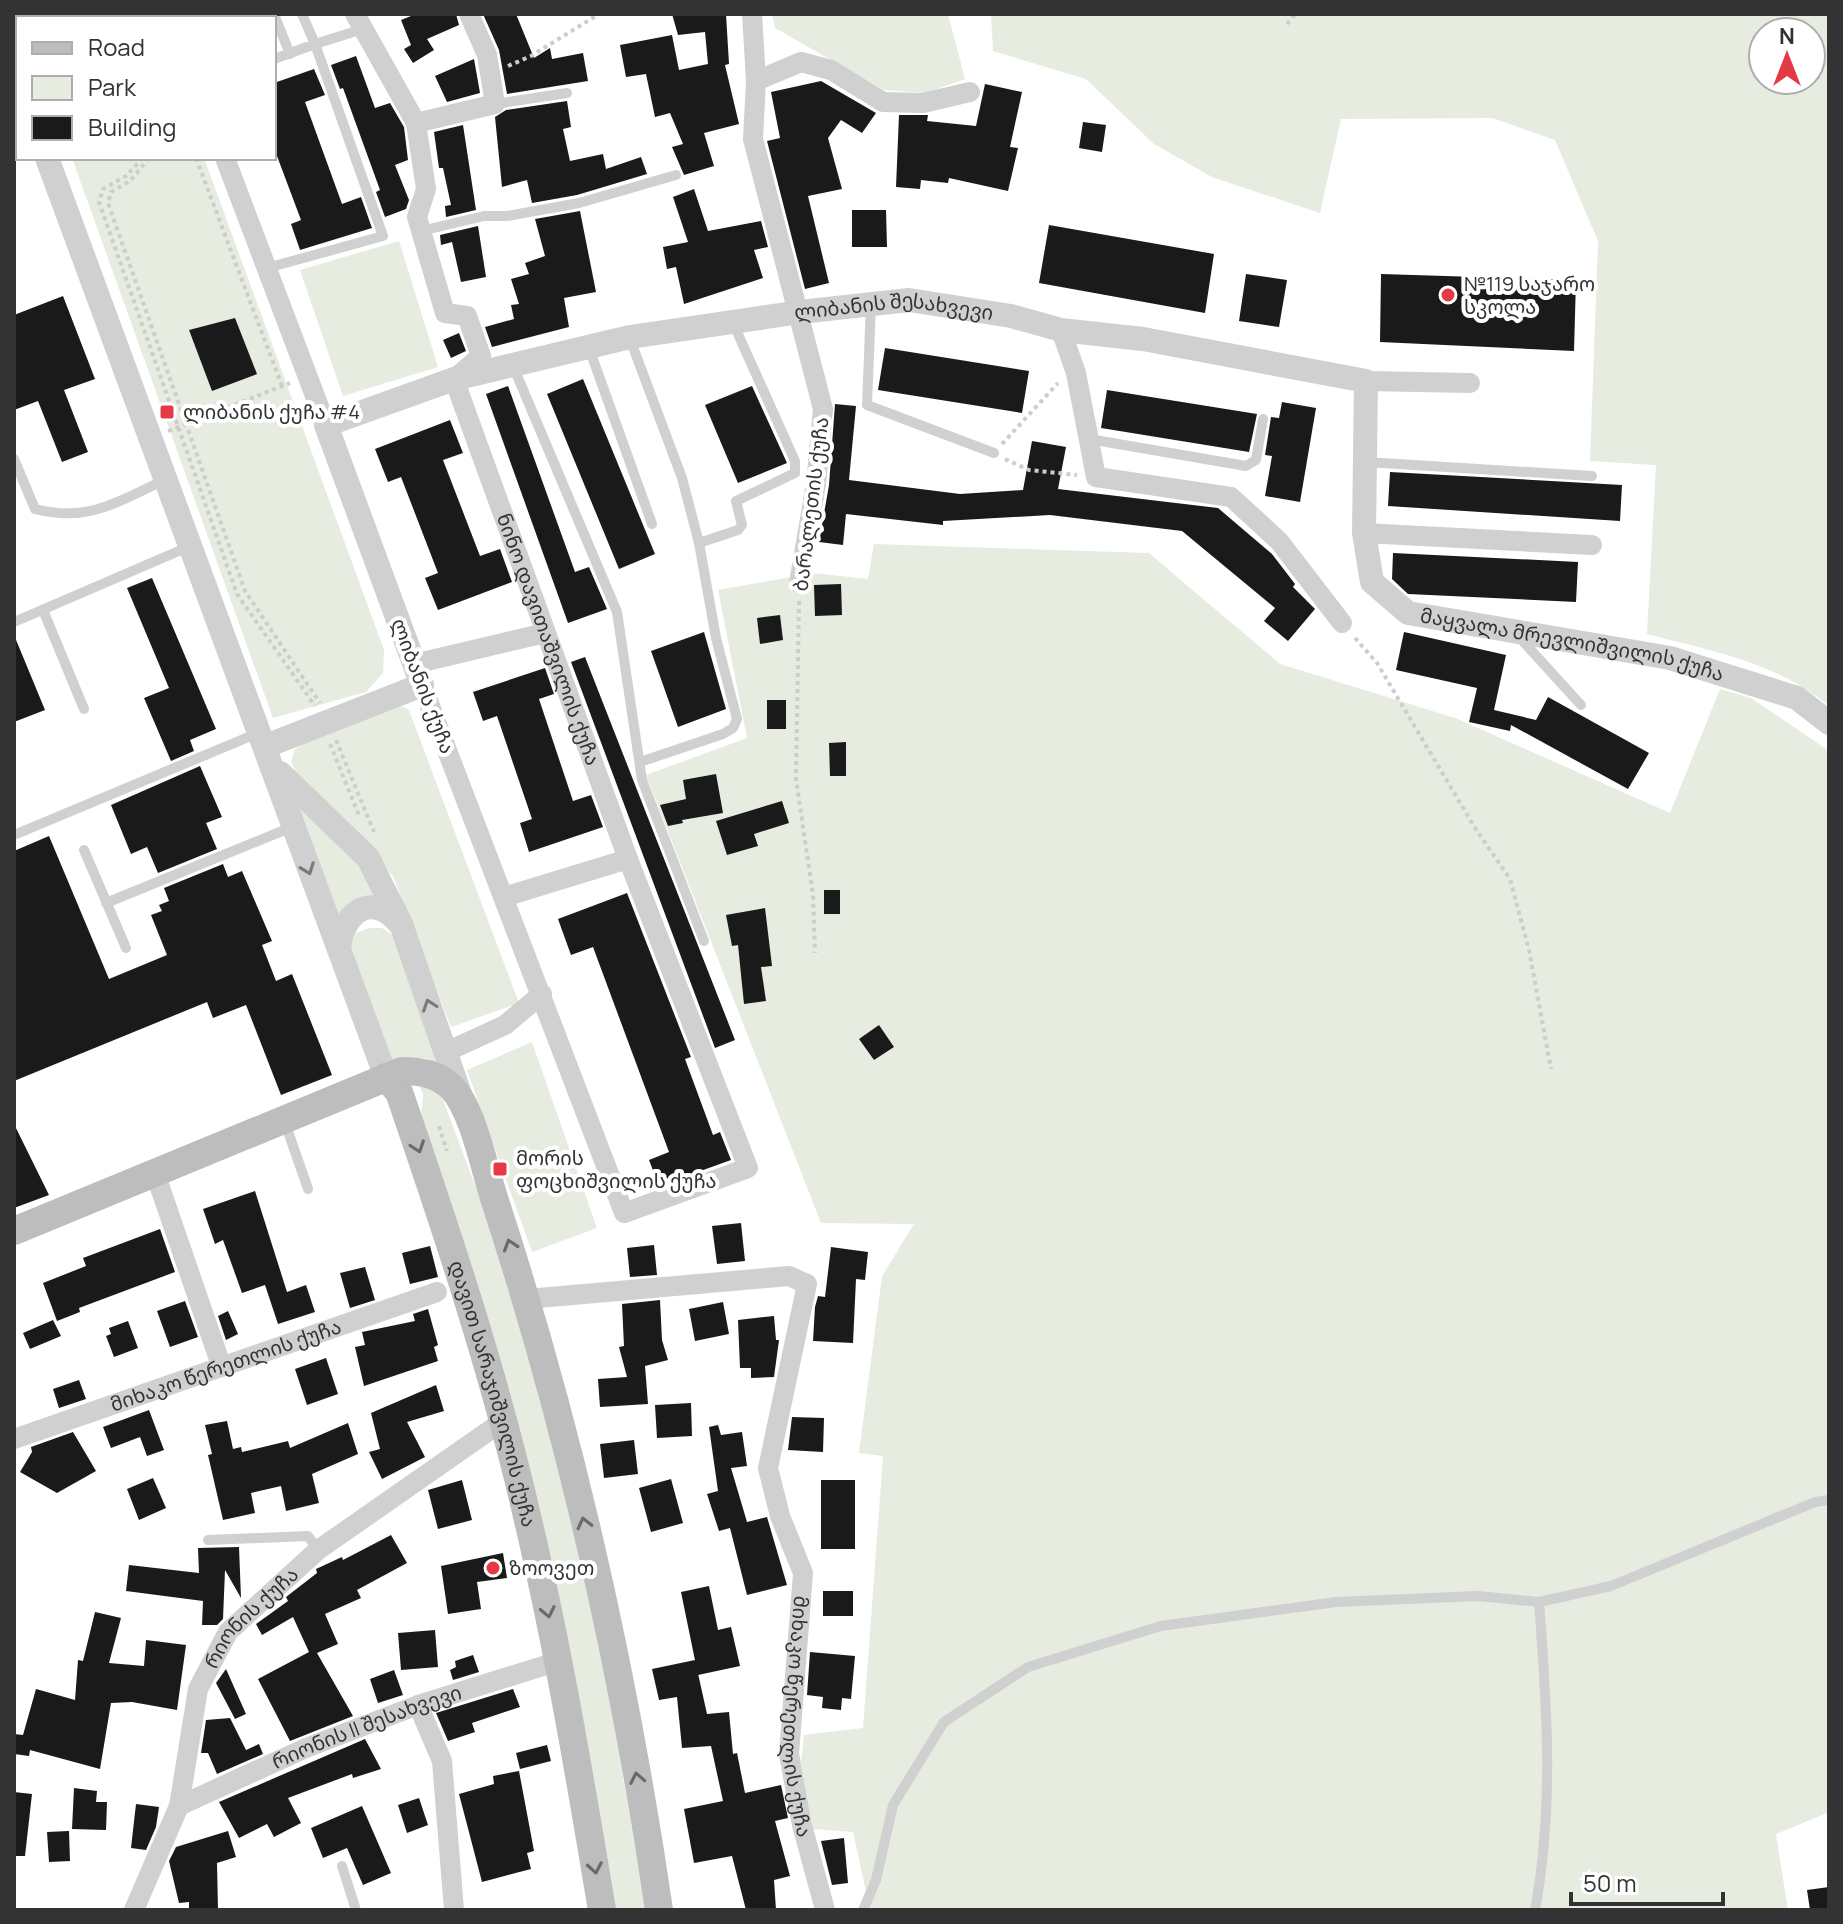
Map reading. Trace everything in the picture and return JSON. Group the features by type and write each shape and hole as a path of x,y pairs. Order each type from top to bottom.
{"main road":[{"path":"14,1231 402,1071 421,1071 439,1077 454,1089 463,1105 527,1299 599,1583 646,1821 659,1910"},
{"name":"დავით სარაჯიშვილის ქუჩა","path":"386,1077 399,1092 449,1238 503,1421 559,1661 602,1910"}],"street":[{"path":"416,123 495,104 487,55 469,14"},
{"name":"ბარალეთის ქუჩა","path":"755,19 753,139 823,409 816,484 799,583"},
{"path":"359,22 416,123 426,189 418,207 421,231 445,313 467,316 481,356 454,379"},
{"path":"756,81 801,62 831,70 883,102 923,103 970,92"},
{"path":"48,160 386,1077"},
{"name":"ლიბანის ქუჩა","path":"226,160 624,1213"},
{"name":"ლიბანის შესახვევი","path":"326,425 454,379 630,337 800,312 909,300 1011,316 1061,330 1143,339 1366,381 1470,383"},
{"path":"1061,330 1073,366 1096,477 1231,497 1279,541 1342,623"},
{"name":"ნინო დავითაშვილის ქუჩა","path":"454,379 628,859 748,1168 624,1213"},
{"name":"მაყვალა მრევლიშვილის ქუჩა","path":"1366,381 1364,533 1372,582 1408,613 1670,658 1797,698 1829,723"},
{"path":"1364,533 1592,545"},
{"path":"267,749 418,674 545,633"},
{"path":"267,749 368,858 401,924 463,1105"},
{"path":"504,897 628,859"},
{"path":"339,948 341,931 348,918 361,909 376,907 391,913 401,924"},
{"path":"446,1052 505,1025 542,994"},
{"path":"155,1173 221,1365"},
{"name":"მიხაკო წერეთლის ქუჩა","path":"527,1299 789,1276 807,1284 768,1468 780,1516 803,1573 789,1754 802,1825 825,1910"},
{"name":"მიხაკო წერეთლის ქუჩა","path":"14,1439 437,1292"},
{"name":"რიონის ქუჩა","path":"134,1910 179,1806 198,1689 228,1632 318,1550 503,1421"},
{"name":"რიონის II შესახვევი","path":"179,1806 306,1748 418,1705 559,1661"},
{"path":"418,1705 442,1761 454,1910"}],"lane":[{"path":"267,268 383,236 302,14"},
{"path":"276,19 290,54"},
{"path":"276,58 315,44 359,22"},
{"path":"495,104 567,93"},
{"path":"421,231 484,216 507,216 579,203 676,175"},
{"path":"871,304 867,405 994,453"},
{"path":"699,543 738,530 742,525 736,501 795,473 795,461 732,322"},
{"path":"630,337 682,478 699,543 706,594 737,719 733,728 723,734 640,762"},
{"path":"589,348 652,524"},
{"path":"513,366 617,612 642,780 704,941"},
{"path":"1089,439 1246,466 1256,460 1263,419"},
{"path":"14,459 35,509 60,516 87,515 165,480"},
{"path":"1366,462 1592,476"},
{"path":"14,622 190,546"},
{"path":"43,610 84,709"},
{"path":"1512,630 1581,705"},
{"path":"14,835 267,749"},
{"path":"106,903 294,826"},
{"path":"84,850 126,948"},
{"path":"284,1118 308,1189"},
{"path":"863,1910 876,1880 893,1805 944,1722 1028,1667 1161,1626 1336,1602 1478,1596 1539,1602 1611,1586 1815,1502 1829,1500"},
{"path":"208,1540 308,1536 318,1550"},
{"path":"1535,1910 1547,1824 1548,1768 1539,1602"},
{"path":"342,1866 356,1910"}],"path":[{"path":"490,71 531,56 599,14"},
{"path":"1287,24 1295,14"},
{"path":"140,160 130,181 111,192 108,203 237,594 323,720 369,840"},
{"path":"140,160 126,176 103,189 99,202 245,591 323,720 379,845"},
{"path":"150,438 282,386 197,160"},
{"path":"1073,366 994,453 1029,470 1096,477"},
{"name":"ბარალეთის ქუჩა","path":"799,583 796,779 813,895 815,953"},
{"path":"1342,623 1377,663 1475,828 1510,879 1529,950 1551,1069"}],"green space":[{"path":"20,14 152,16 21,16"},
{"path":"772,14 948,14 965,79 926,93 884,90 775,28"},
{"path":"991,14 1829,14 1829,706 1809,691 1765,668 1647,634 1656,465 1590,461 1598,241 1555,140 1492,118 1341,119 1320,213 1212,177 1154,144 1086,79 993,51"},
{"path":"73,160 205,160 384,650 383,673 366,692 273,718"},
{"path":"399,241 438,367 343,396 300,270"},
{"path":"874,544 1149,553 1280,664 1455,718 1670,813 1720,689 1751,698 1829,751 1829,1812 1776,1834 1788,1910 870,1910 853,1832 813,1829 801,1762 804,1735 863,1728 883,1456 859,1453 882,1276 914,1224 821,1223 646,775 747,738 718,590 813,573 868,579"},
{"path":"402,706 409,710 519,1003 451,1027 393,876 300,782 291,761 295,749 312,739"},
{"path":"285,787 360,864 381,904 351,903 336,917"},
{"path":"369,928 382,928 394,936 443,1066 426,1058 388,1061 348,951 356,933"},
{"path":"532,1042 597,1228 532,1252 467,1070"},
{"path":"419,1086 435,1088 443,1100 501,1254 584,1552 646,1910 613,1910 421,1120 423,1094"}],"building":[{"path":"416,14 456,14 459,25 427,39 434,50 413,63 404,49 411,45 401,20"},
{"path":"483,14 516,14 534,58 550,48 552,59 583,53 588,81 507,94 499,50"},
{"path":"672,14 726,14 729,64 725,65 739,124 704,133 714,166 684,175 672,147 683,144 670,113 655,117 646,74 626,77 620,45 672,35 679,70 708,64 705,32 678,35"},
{"path":"356,56 375,108 390,103 404,127 408,160 395,165 409,200 406,209 385,217 376,192 380,190 343,88 340,89 331,65"},
{"path":"474,59 480,93 447,102 435,76"},
{"path":"314,69 325,95 305,102 342,204 361,197 372,228 300,250 291,224 301,220 276,153 276,82"},
{"path":"821,81 876,113 862,133 841,120 828,138 842,189 808,196 829,283 805,289 767,141 780,138 771,92"},
{"path":"985,84 1022,92 1010,147 1018,148 1008,191 949,178 948,183 921,180 920,189 896,187 899,115 928,115 927,121 976,126"},
{"path":"567,101 571,127 563,129 570,161 603,154 606,169 641,157 647,174 577,195 532,203 527,180 502,187 495,117 506,110"},
{"path":"1083,122 1106,125 1102,152 1079,148"},
{"path":"463,125 476,210 446,217 445,206 451,205 443,168 439,168 434,132"},
{"path":"694,189 708,231 761,221 768,247 754,250 763,278 684,304 676,267 667,269 663,247 688,242 673,197"},
{"path":"852,210 886,210 887,247 852,247"},
{"path":"580,211 596,292 564,298 569,327 492,347 485,327 514,319 511,305 519,304 511,279 529,274 525,263 545,256 535,219"},
{"path":"1049,225 1214,254 1205,313 1039,283"},
{"path":"478,226 486,277 461,282 452,242 441,245 440,235"},
{"path":"1246,274 1287,280 1279,327 1239,321"},
{"path":"1381,274 1576,280 1574,351 1380,342"},
{"path":"63,296 95,379 64,390 88,452 62,462 38,401 14,410 14,315"},
{"path":"235,318 257,374 212,391 189,330"},
{"path":"459,333 466,351 451,358 443,340"},
{"path":"885,348 1029,371 1022,413 878,390"},
{"path":"583,379 655,554 619,569 547,394"},
{"path":"508,386 575,572 589,567 607,609 568,623 486,394"},
{"path":"752,386 787,463 738,483 705,405"},
{"path":"1107,390 1257,414 1249,452 1101,428"},
{"path":"1282,402 1316,408 1300,502 1265,496 1272,456 1265,455 1271,417 1279,418"},
{"path":"835,404 856,406 849,480 960,494 1023,490 1032,441 1066,447 1058,489 1218,508 1272,554 1295,584 1293,587 1315,609 1288,641 1264,621 1275,608 1182,531 1050,515 943,521 943,525 846,514 843,545 819,542 829,485"},
{"path":"450,420 463,453 443,460 480,556 500,549 512,582 438,610 425,578 438,573 401,477 388,482 375,449"},
{"path":"1390,472 1622,485 1620,521 1388,506"},
{"path":"1393,553 1578,562 1576,602 1408,594 1392,579"},
{"path":"152,578 216,729 190,740 194,751 171,761 144,698 169,688 127,588"},
{"path":"841,584 842,615 815,616 814,585"},
{"path":"780,615 783,640 760,644 757,618"},
{"path":"704,632 726,709 678,727 651,651"},
{"path":"1404,632 1506,655 1494,710 1536,720 1548,697 1649,753 1628,789 1511,725 1510,731 1469,722 1477,688 1396,670"},
{"path":"14,635 45,710 14,722"},
{"path":"585,657 735,1040 715,1048 571,662"},
{"path":"545,668 554,694 539,699 573,801 591,795 603,827 529,852 520,823 532,819 497,716 483,721 473,692"},
{"path":"767,700 786,700 786,729 767,729"},
{"path":"846,742 846,776 830,776 829,743"},
{"path":"200,766 222,817 206,823 217,849 158,873 147,847 131,854 111,805"},
{"path":"716,774 723,813 682,820 683,823 668,826 660,805 686,799 683,780"},
{"path":"782,801 789,823 754,834 758,846 727,855 716,821"},
{"path":"49,836 109,979 167,955 151,915 162,911 159,905 169,901 164,888 223,864 228,877 242,871 272,941 262,945 276,981 292,974 332,1075 281,1095 246,1005 213,1018 207,1002 14,1081 14,851"},
{"path":"824,890 840,890 840,914 824,914"},
{"path":"627,893 691,1057 685,1059 713,1135 720,1132 731,1160 659,1186 649,1160 669,1152 593,947 571,955 558,919"},
{"path":"765,908 772,966 761,967 766,1001 744,1004 738,945 732,946 726,915"},
{"path":"879,1025 894,1047 874,1060 859,1039"},
{"path":"14,1124 49,1195 14,1208"},
{"path":"255,1191 287,1292 306,1285 315,1312 278,1324 265,1285 242,1293 223,1240 215,1244 203,1209"},
{"path":"741,1223 745,1261 717,1264 712,1226"},
{"path":"160,1229 175,1272 79,1308 80,1312 57,1321 43,1283 86,1266 83,1258"},
{"path":"654,1245 657,1275 630,1277 627,1248"},
{"path":"430,1246 438,1277 410,1284 402,1253"},
{"path":"831,1247 868,1252 865,1280 856,1279 853,1343 813,1341 815,1307 818,1296 825,1297"},
{"path":"365,1267 375,1300 350,1308 340,1273"},
{"path":"660,1300 662,1340 668,1360 645,1366 648,1404 600,1407 598,1379 627,1377 619,1347 624,1346 622,1304"},
{"path":"185,1301 198,1337 170,1347 157,1311"},
{"path":"723,1302 729,1334 695,1341 689,1309"},
{"path":"428,1309 438,1345 434,1347 438,1361 364,1386 355,1347 365,1345 362,1332 415,1321 413,1314"},
{"path":"228,1311 238,1334 226,1340 218,1316"},
{"path":"774,1316 776,1340 779,1340 774,1377 751,1378 751,1368 740,1368 738,1320"},
{"path":"53,1320 61,1336 30,1349 23,1333"},
{"path":"128,1321 138,1348 114,1357 106,1336 111,1334 109,1328"},
{"path":"326,1358 338,1394 307,1405 295,1369"},
{"path":"79,1380 86,1399 59,1408 53,1389"},
{"path":"436,1385 444,1411 407,1422 425,1457 382,1479 369,1452 380,1449 371,1413"},
{"path":"691,1403 692,1436 657,1438 655,1405"},
{"path":"149,1410 164,1450 147,1456 140,1437 111,1448 103,1427"},
{"path":"792,1417 824,1418 823,1452 788,1450"},
{"path":"227,1421 233,1449 241,1447 242,1452 288,1441 290,1448 348,1423 358,1454 312,1474 319,1503 286,1511 281,1486 251,1493 255,1513 223,1520 208,1455 212,1454 205,1425"},
{"path":"718,1425 721,1435 742,1432 747,1466 731,1468 747,1522 767,1517 787,1585 747,1595 730,1528 719,1531 707,1494 718,1491 709,1427"},
{"path":"73,1432 96,1471 57,1493 20,1472 32,1452 31,1447"},
{"path":"634,1440 638,1474 604,1478 600,1444"},
{"path":"153,1478 166,1508 139,1520 127,1489"},
{"path":"671,1479 683,1523 651,1532 639,1488"},
{"path":"462,1480 472,1520 438,1529 428,1490"},
{"path":"821,1480 855,1480 855,1549 821,1549"},
{"path":"391,1535 407,1563 357,1590 361,1598 325,1614 338,1644 317,1653 353,1716 290,1741 258,1679 309,1652 293,1617 262,1635 256,1624 288,1601 286,1597 317,1573 316,1569 342,1557 343,1560"},
{"path":"239,1547 241,1598 225,1570 223,1619 217,1625 202,1625 203,1601 126,1591 129,1565 199,1573 198,1548"},
{"path":"503,1553 507,1578 477,1582 481,1609 448,1614 441,1566"},
{"path":"709,1586 718,1630 731,1627 740,1666 698,1675 681,1592"},
{"path":"823,1591 853,1591 853,1616 823,1616"},
{"path":"95,1612 121,1618 109,1663 144,1666 146,1640 186,1645 177,1710 132,1702 111,1703 100,1769 30,1750 29,1756 14,1754 14,1734 23,1735 36,1689 75,1700 78,1660 83,1661"},
{"path":"435,1630 438,1667 401,1670 398,1633"},
{"path":"810,1652 855,1656 851,1699 842,1698 841,1710 822,1708 823,1697 807,1695"},
{"path":"473,1655 479,1672 453,1680 450,1670 456,1667 455,1661"},
{"path":"695,1660 707,1714 729,1712 733,1754 737,1753 745,1793 781,1785 788,1818 775,1821 790,1876 774,1880 776,1910 746,1910 732,1856 694,1863 684,1809 723,1801 711,1746 682,1748 677,1697 659,1700 652,1669"},
{"path":"226,1669 246,1714 235,1719 216,1683"},
{"path":"394,1670 403,1695 378,1703 370,1679"},
{"path":"513,1689 520,1707 472,1723 475,1732 448,1741 436,1713"},
{"path":"230,1718 246,1750 259,1744 263,1754 217,1774 208,1753 201,1753 206,1720"},
{"path":"365,1739 381,1769 353,1778 352,1774 288,1798 301,1823 274,1837 267,1824 239,1838 219,1802"},
{"path":"547,1745 551,1761 520,1769 516,1753"},
{"path":"519,1771 534,1851 527,1853 531,1869 482,1882 459,1794 494,1784 493,1776"},
{"path":"74,1788 97,1791 96,1802 107,1802 106,1830 72,1829"},
{"path":"14,1792 32,1794 25,1856 14,1856"},
{"path":"419,1798 428,1825 407,1833 398,1805"},
{"path":"136,1804 159,1807 156,1827 146,1850 131,1848"},
{"path":"362,1806 391,1873 363,1885 347,1848 323,1858 311,1828"},
{"path":"69,1831 70,1861 49,1862 47,1832"},
{"path":"228,1831 236,1857 217,1863 218,1910 189,1910 189,1902 179,1903 169,1861 176,1847"},
{"path":"844,1838 848,1883 832,1885 821,1841"},
{"path":"1829,1887 1829,1908 1810,1910 1807,1890"}],"place":[{"name":"№119 საჯარო სკოლა","path":"1448,295"},
{"name":"ლიბანის ქუჩა #4","path":"167,412"},
{"name":"მორის ფოცხიშვილის ქუჩა","path":"500,1169"},
{"name":"ზოოვეთ","path":"493,1568"}]}
